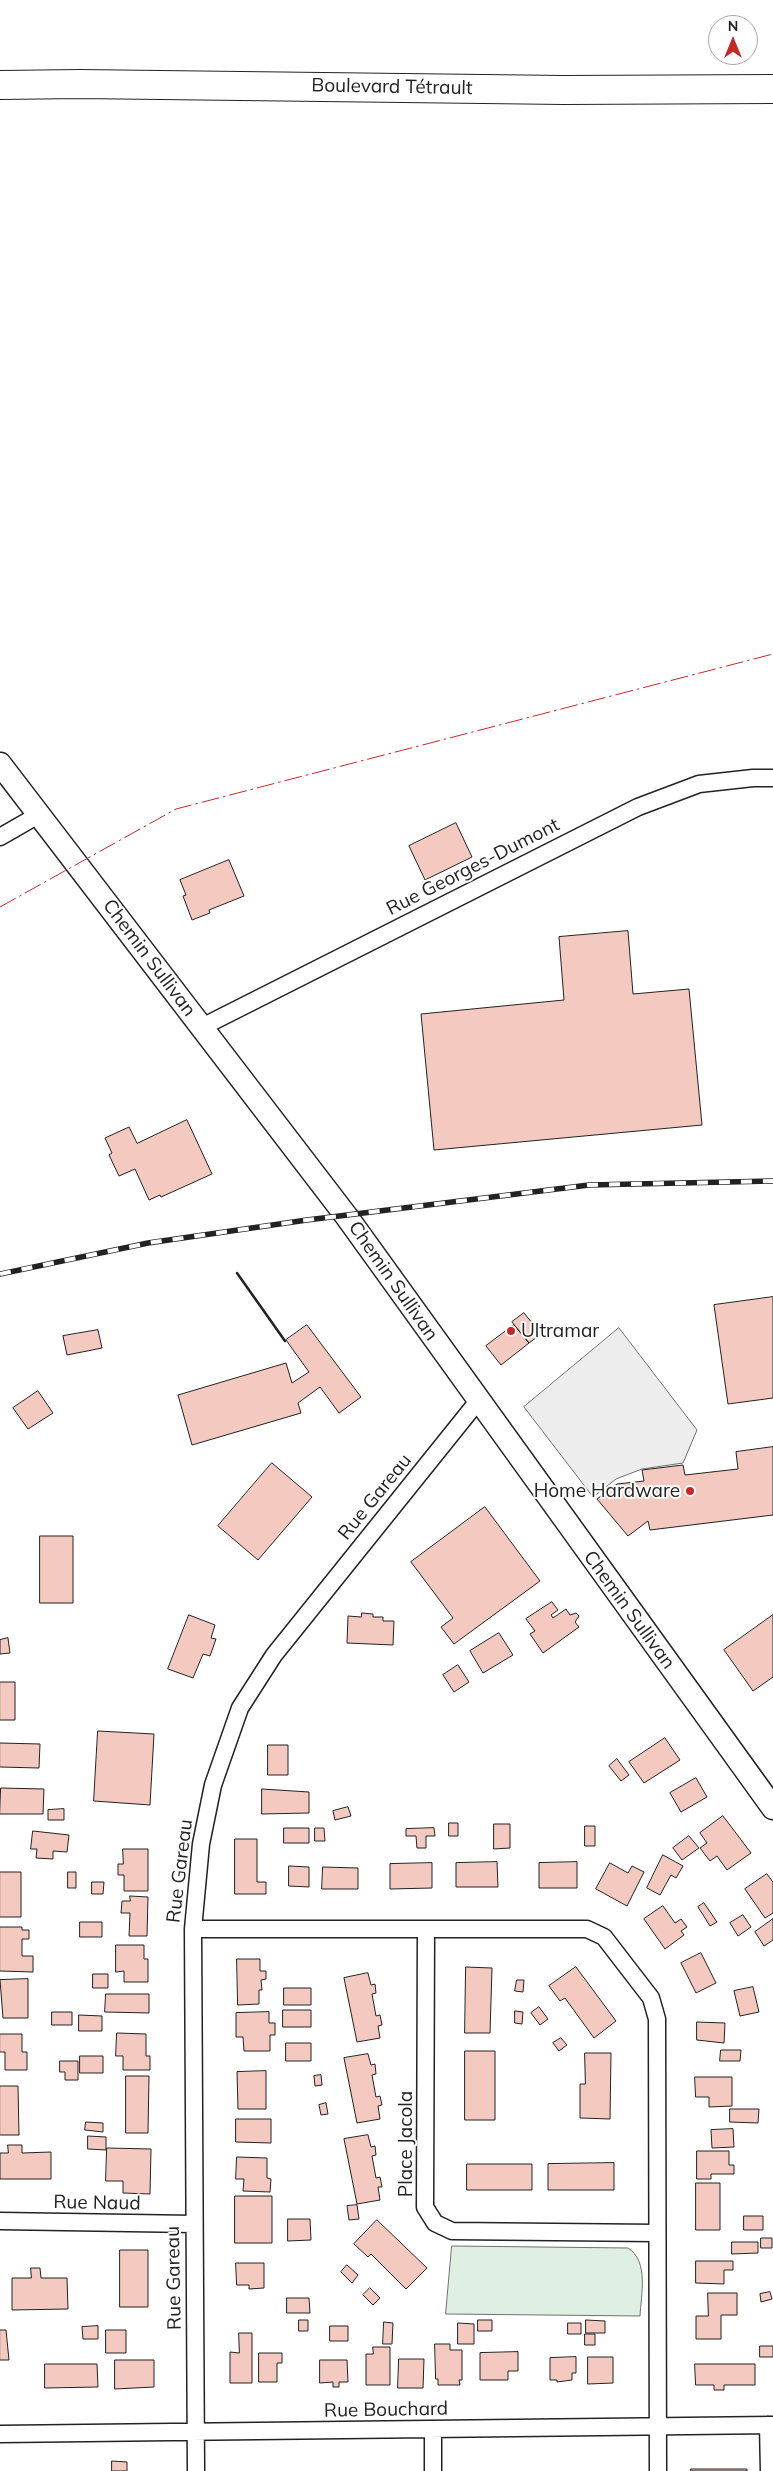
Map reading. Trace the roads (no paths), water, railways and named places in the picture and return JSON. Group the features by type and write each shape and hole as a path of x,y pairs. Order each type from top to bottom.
{"highway":[{"name":"Boulevard Tétrault","path":"4,84 564,90 773,89"}],"main road":[{"name":"Chemin Sullivan","path":"0,764 347,1217 773,1808"}],"street":[{"name":"Rue Georges-Dumont","path":"202,1027 638,807 699,784 753,778 773,778"},
{"path":"0,837 40,814"},
{"name":"Rue Gareau","path":"196,2471 193,1929 201,1844 213,1786 240,1708 274,1655 478,1401"},
{"path":"193,1929 587,1929 604,1937 651,1998 657,2019 658,2471"},
{"name":"Place Jacola","path":"426,1930 425,2207 435,2223 452,2231 656,2233"},
{"name":"Rue Naud","path":"0,2221 194,2224"},
{"path":"769,2471 771,2425"},
{"name":"Rue Bouchard","path":"0,2434 771,2425"},
{"path":"433,2429 433,2471"}],"railway":[{"path":"0,1274 148,1243 307,1220 589,1185 773,1181"}],"place":[{"name":"Ultramar","path":"511,1331"},
{"name":"Home Hardware","path":"690,1491"}]}
